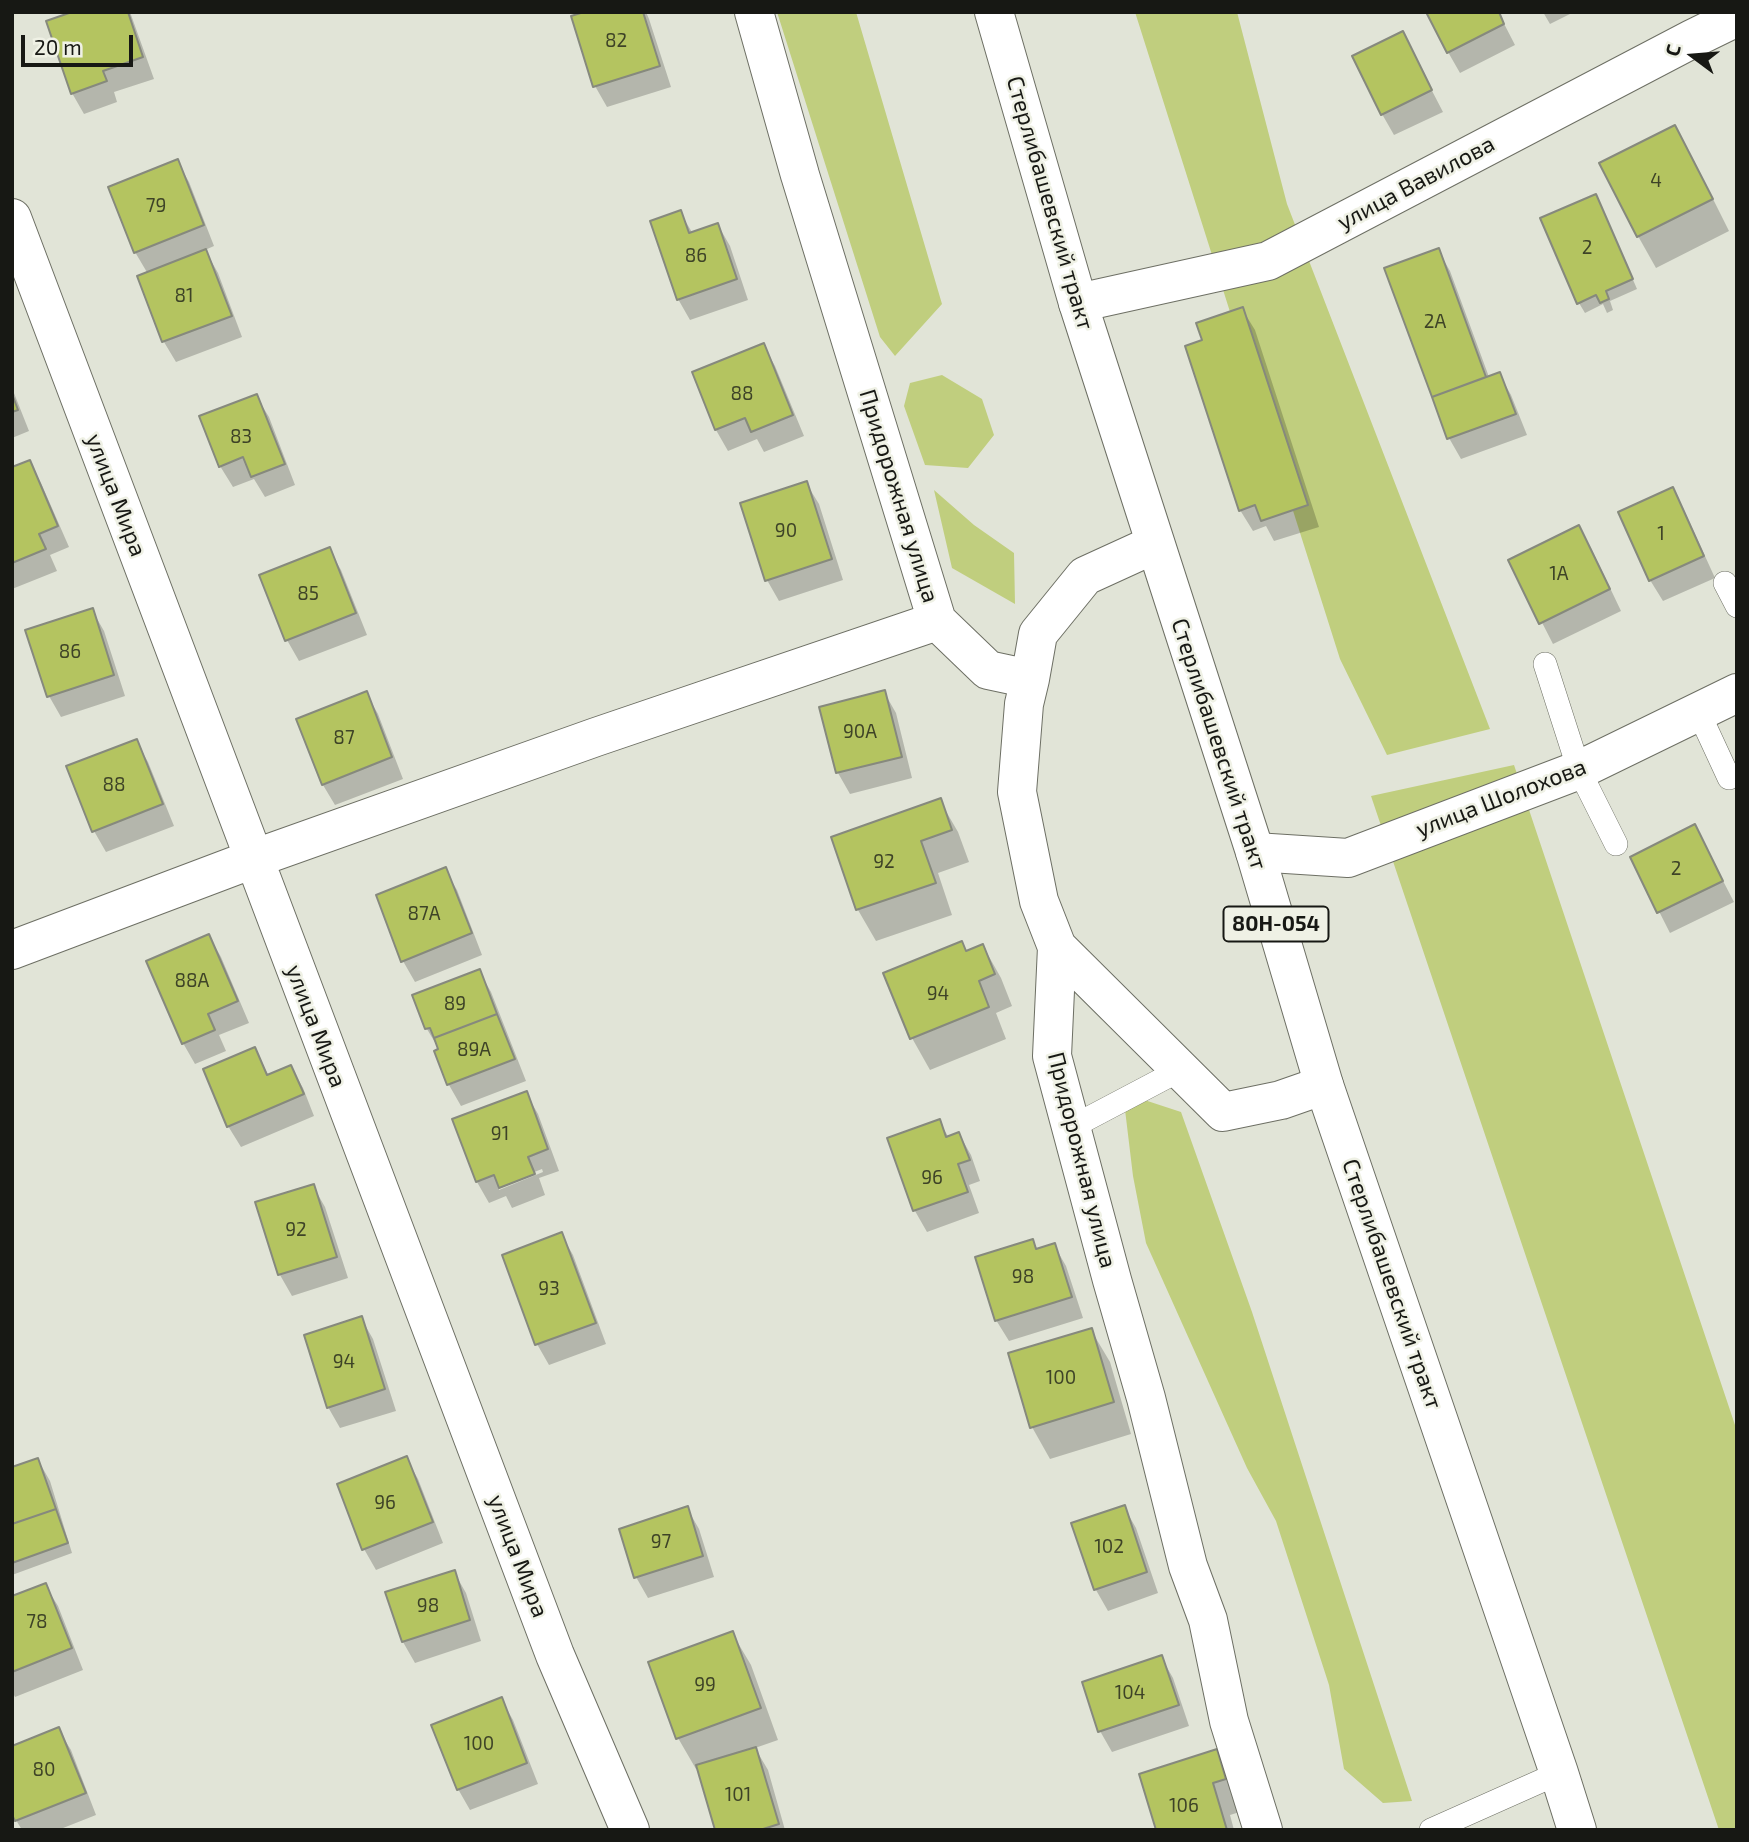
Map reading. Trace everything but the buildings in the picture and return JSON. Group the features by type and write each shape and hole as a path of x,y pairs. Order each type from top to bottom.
{"street":[{"name":"Придорожная улица","path":"754,12 800,175 937,621 988,670 1030,679 1024,704 1017,792 1039,901 1057,947 1052,1056 1146,1398 1188,1566 1208,1620 1229,1720 1263,1830"},
{"name":"Стерлибашевский тракт","path":"994,12 1078,303 1255,852 1324,1085 1577,1830"},
{"name":"улица Вавилова","path":"1078,303 1268,261 1692,38 1737,17"},
{"name":"улица Мира","path":"12,218 555,1655 630,1830"},
{"path":"1030,679 1038,634 1085,576 1155,544"},
{"path":"12,950 253,859 584,741 937,621"},
{"name":"улица Шолохова","path":"1255,852 1348,858 1579,770 1737,693"},
{"path":"1057,947 1223,1112 1281,1100 1324,1085"}],"lane":[{"path":"1725,583 1737,606"},
{"path":"1545,664 1579,770 1616,844"},
{"path":"1698,711 1729,778"},
{"path":"1070,1128 1180,1070"},
{"path":"1431,1830 1559,1773"}],"green space":[{"path":"777,12 856,12 942,304 895,356 880,337"},
{"path":"1135,12 1237,12 1287,204 1490,729 1387,755 1340,659"},
{"path":"942,375 982,399 994,435 968,468 925,465 904,406 910,383"},
{"path":"934,490 974,525 1014,553 1015,604 952,568"},
{"path":"1514,765 1737,1431 1737,1830 1719,1830 1371,796"},
{"path":"1123,1093 1181,1112 1252,1312 1412,1801 1383,1803 1344,1769 1329,1685 1276,1521 1247,1468 1146,1243 1133,1176"}]}
